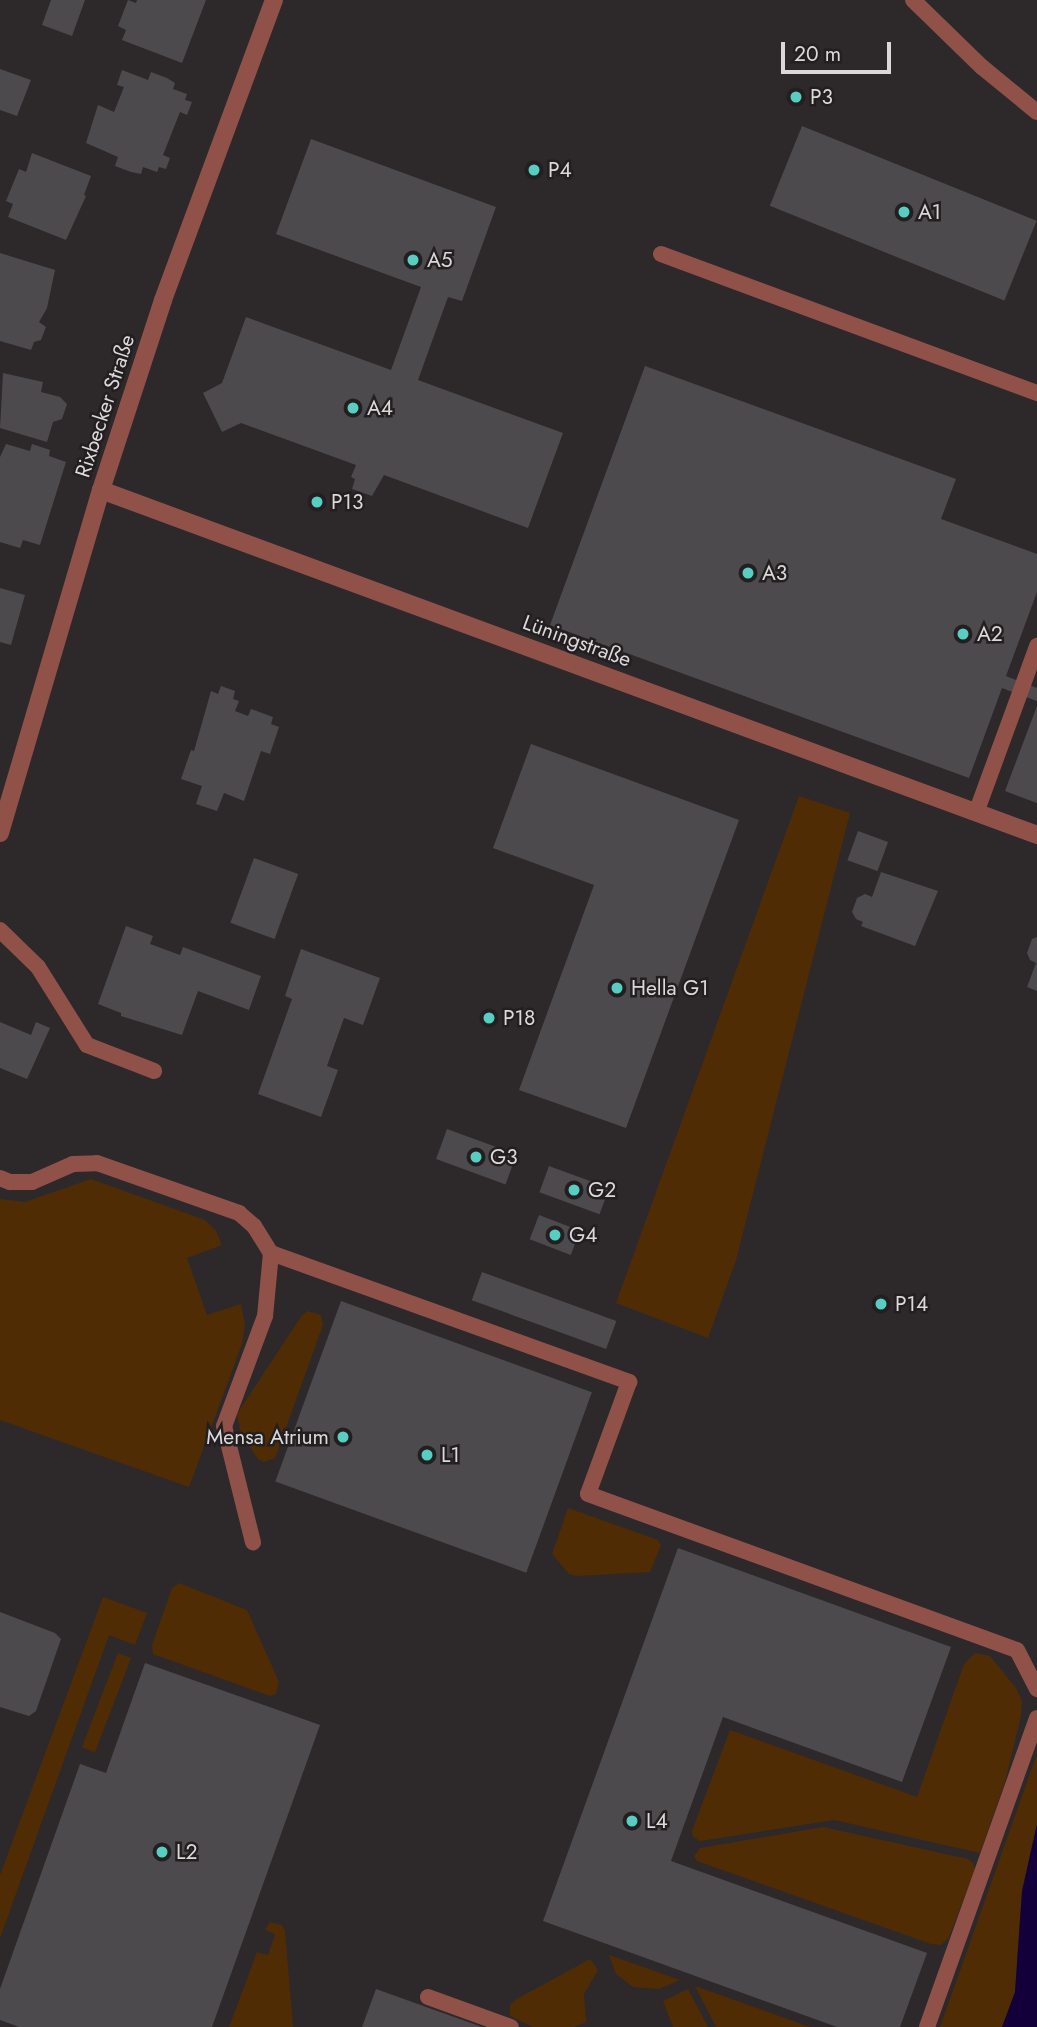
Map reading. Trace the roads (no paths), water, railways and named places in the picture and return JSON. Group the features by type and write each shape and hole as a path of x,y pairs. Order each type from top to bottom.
{"street":[{"name":"Rixbecker Straße","path":"0,833 102,490 163,300 274,0"},
{"name":"Lüningstraße","path":"102,490 1037,835"}],"lane":[{"path":"913,0 982,67 1037,112"},
{"path":"661,254 1037,393"},
{"path":"976,813 1037,646"},
{"path":"0,930 38,967 87,1045 154,1071"},
{"path":"0,1178 10,1182 32,1182 73,1164 97,1163 239,1213 254,1226 271,1253 265,1316 224,1426 253,1542"},
{"path":"271,1253 629,1382 588,1494 1017,1650 1037,1689"},
{"path":"927,2027 1037,1718"},
{"path":"428,1997 511,2027"}],"place":[{"name":"P3","path":"796,97"},
{"name":"P4","path":"534,170"},
{"name":"A1","path":"904,212"},
{"name":"A5","path":"413,260"},
{"name":"A4","path":"353,408"},
{"name":"P13","path":"317,502"},
{"name":"A3","path":"748,573"},
{"name":"A2","path":"963,634"},
{"name":"Hella G1","path":"617,988"},
{"name":"P18","path":"489,1018"},
{"name":"G3","path":"476,1157"},
{"name":"G2","path":"574,1190"},
{"name":"G4","path":"555,1235"},
{"name":"P14","path":"881,1304"},
{"name":"Mensa Atrium","path":"343,1437"},
{"name":"L1","path":"427,1455"},
{"name":"L4","path":"632,1821"},
{"name":"L2","path":"162,1852"}]}
